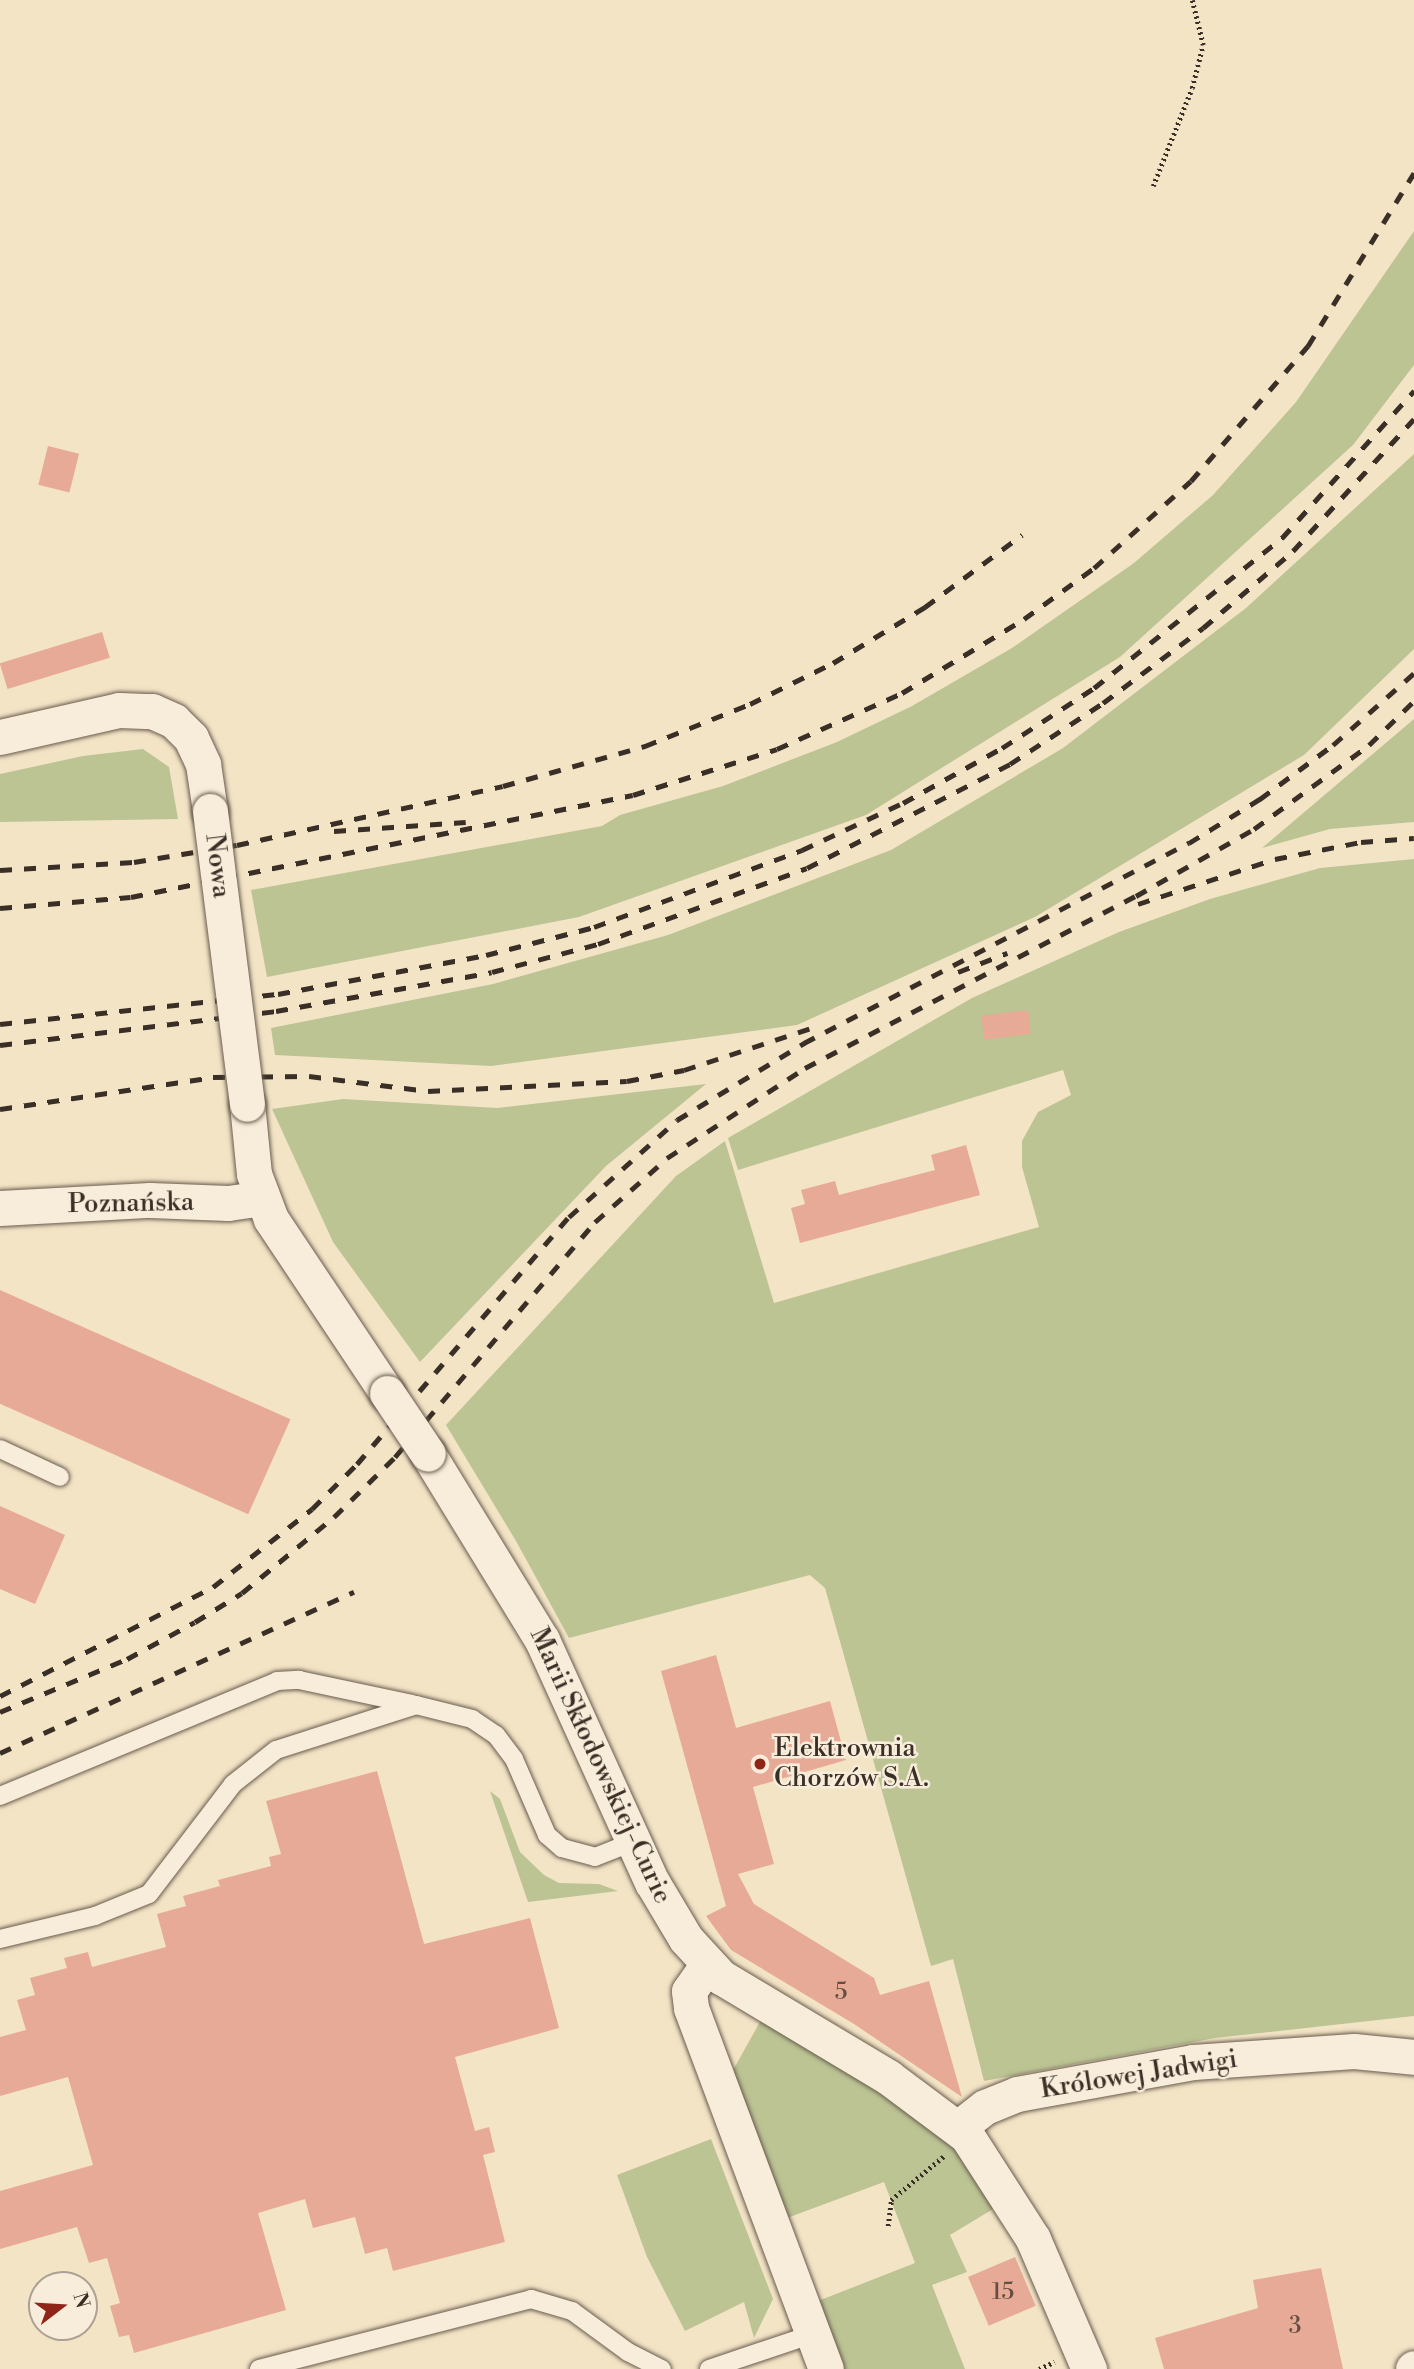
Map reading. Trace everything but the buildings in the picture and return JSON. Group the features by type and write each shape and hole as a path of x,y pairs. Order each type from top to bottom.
{"street":[{"name":"Nowa","path":"0,737 119,710 152,711 174,721 191,738 203,764 254,1174 262,1198"},
{"name":"Poznańska","path":"0,1208 150,1200 228,1203 262,1198"},
{"name":"Marii Skłodowskiej-Curie","path":"262,1198 271,1219 428,1454 542,1640 633,1842 666,1908 708,1964 757,2000 888,2077 993,2172 1033,2239 1089,2369"},
{"path":"708,1964 690,1991 691,2008 826,2369"},
{"name":"Królowej Jadwigi","path":"957,2137 985,2107 1017,2094 1193,2062 1354,2051 1414,2057"}],"lane":[{"path":"0,1449 60,1477"},
{"path":"0,1796 276,1681 299,1680 472,1719 496,1735 514,1759 547,1835 562,1848 595,1857 633,1842"},
{"path":"0,1939 94,1916 149,1894 233,1784 276,1749 416,1705"},
{"path":"260,2369 531,2299 572,2311 628,2352 662,2369"},
{"path":"709,2369 813,2334"}],"path":[{"path":"1153,186 1188,100 1203,45 1192,0"},
{"path":"888,2226 891,2200 957,2137"}],"green space":[{"path":"1414,231 1414,365 1353,445 1120,657 866,815 579,917 267,977 251,890 602,826 620,815 723,786 837,742 912,706 1012,648 1134,563 1213,495 1296,402"},
{"path":"1414,454 1414,649 1304,755 1035,917 797,1025 491,1066 275,1055 271,1028 493,984 668,935 891,850 1063,748 1246,608"},
{"path":"1414,719 1414,822 1330,829 1262,848"},
{"path":"143,749 169,767 178,819 0,822 0,774 83,756"},
{"path":"1414,859 1414,2016 1215,2038 984,2081 953,1959 931,1966 825,1588 810,1575 569,1638 516,1541 446,1425 676,1176 725,1141 774,1303 1039,1227 1022,1167 1022,1141 1038,1112 1071,1095 1063,1070 738,1170 728,1138 972,998 1119,932 1210,899 1320,868"},
{"path":"706,1084 606,1166 420,1362 333,1242 272,1109 343,1099 497,1108"},
{"path":"490,1791 500,1799 520,1852 544,1875 559,1883 599,1884 618,1891 528,1902"},
{"path":"761,2020 866,2080 946,2136 998,2206 950,2235 967,2272 932,2285 965,2369 844,2369 818,2301 915,2263 884,2182 787,2218 732,2072"},
{"path":"711,2139 773,2299 754,2338 744,2302 685,2331 647,2257 617,2175"}],"railway":[{"path":"0,908 131,897 633,795 777,749 902,693 1024,619 1094,568 1191,481 1308,346 1414,173"},
{"path":"0,1024 278,994 486,955 594,927 802,850 903,803 1002,748 1094,688 1282,538 1414,391"},
{"path":"0,1045 276,1011 492,972 598,944 807,868 1010,764 1103,703 1203,628 1293,551 1414,419"},
{"path":"0,870 134,862 237,845 503,786 645,746 750,704 833,663 925,607 1022,535"},
{"path":"0,1696 213,1587 312,1509 357,1464 569,1217 677,1120 804,1043 1189,843 1260,799 1333,745 1414,673"},
{"path":"0,1712 127,1659 195,1622 242,1593 334,1517 395,1457 595,1222 667,1158 805,1068 1136,896 1254,829 1369,745 1414,701"},
{"path":"334,831 466,822"},
{"path":"1138,904 1275,859 1361,842 1414,838"},
{"path":"958,972 1007,953"},
{"path":"0,1109 213,1077 309,1076 428,1091 627,1081 684,1070 817,1026"},
{"path":"0,1753 354,1592"}],"place":[{"name":"Elektrownia Chorzów S.A.","path":"760,1764"}]}
